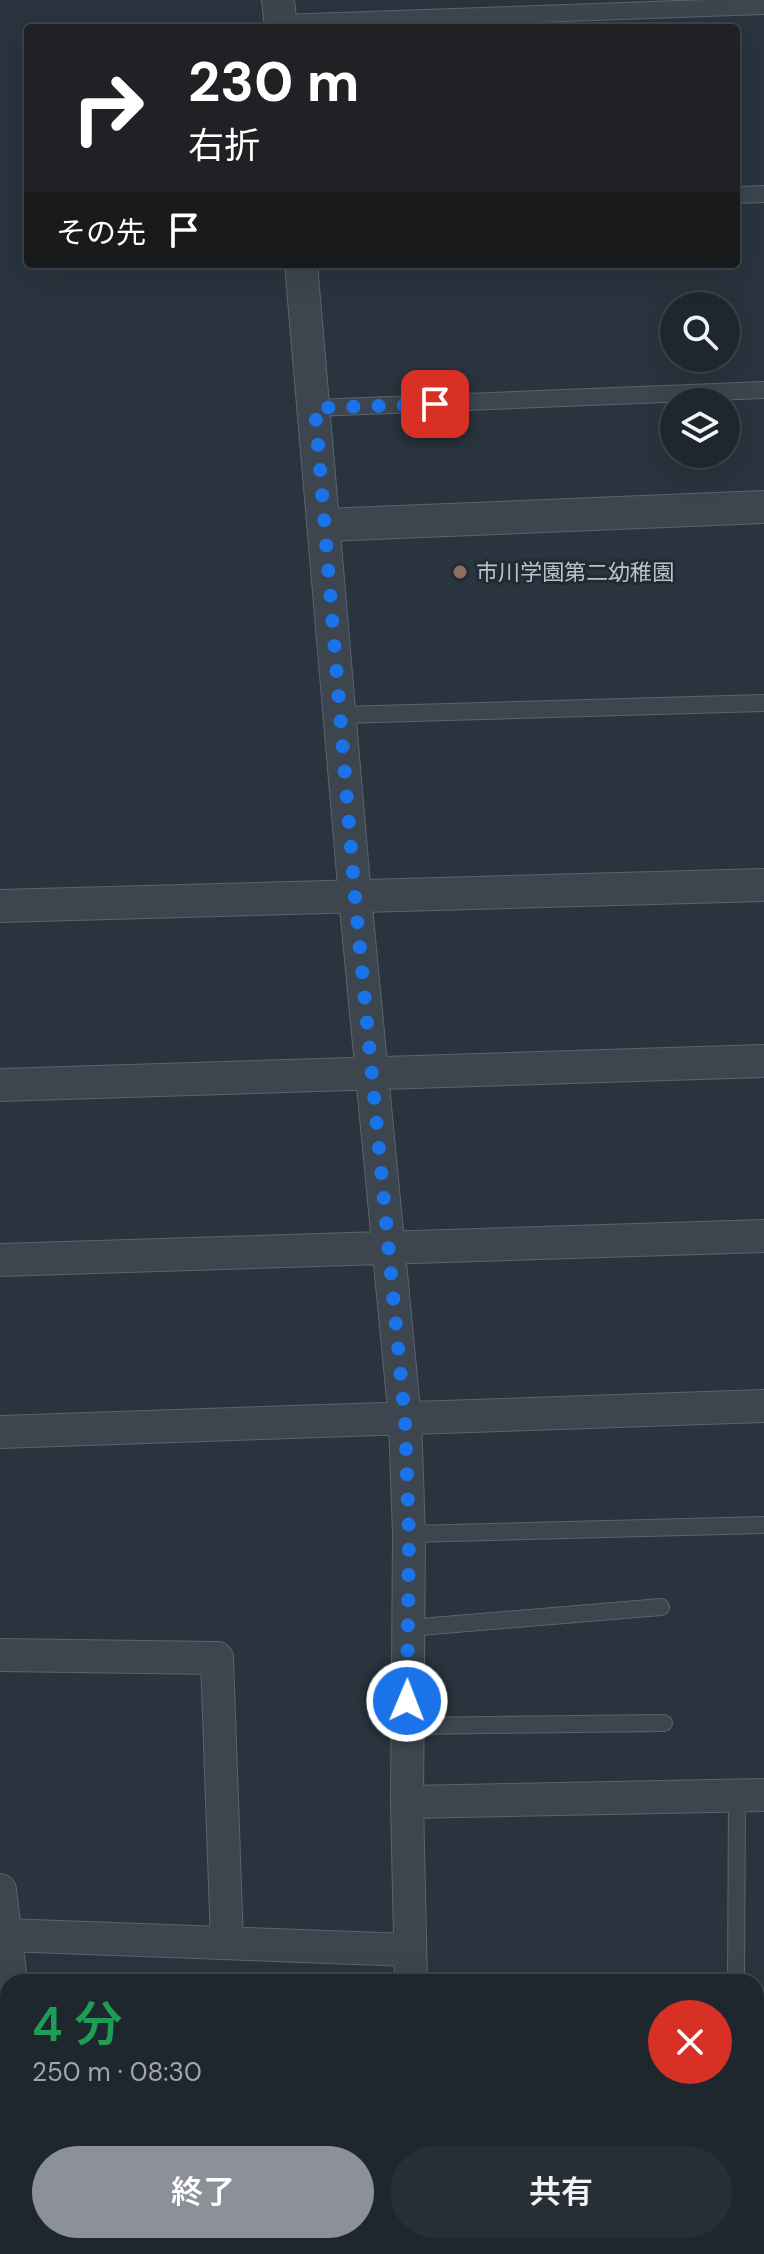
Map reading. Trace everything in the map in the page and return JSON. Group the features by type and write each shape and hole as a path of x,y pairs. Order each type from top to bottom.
{"street":[{"path":"301,268 355,897 405,1420 409,1534 407,1802 410,1974"},
{"path":"325,525 764,507"},
{"path":"0,906 764,885"},
{"path":"0,1085 764,1061"},
{"path":"0,1260 764,1236"},
{"path":"0,1432 764,1406"},
{"path":"0,1655 217,1658 227,1943"},
{"path":"407,1802 751,1796"},
{"path":"0,1890 8,1974"},
{"path":"6,1935 409,1950"}],"lane":[{"path":"280,17 764,6"},
{"path":"740,195 764,194"},
{"path":"315,408 764,390"},
{"path":"341,715 764,703"},
{"path":"409,1534 764,1525"},
{"path":"408,1628 661,1607"},
{"path":"407,1726 664,1723"},
{"path":"737,1974 751,1796"}],"place":[{"name":"市川学園第二幼稚園","path":"460,572"}],"route":[{"path":"407,1701 409,1534 405,1420 355,897 315,408 435,404"}]}
